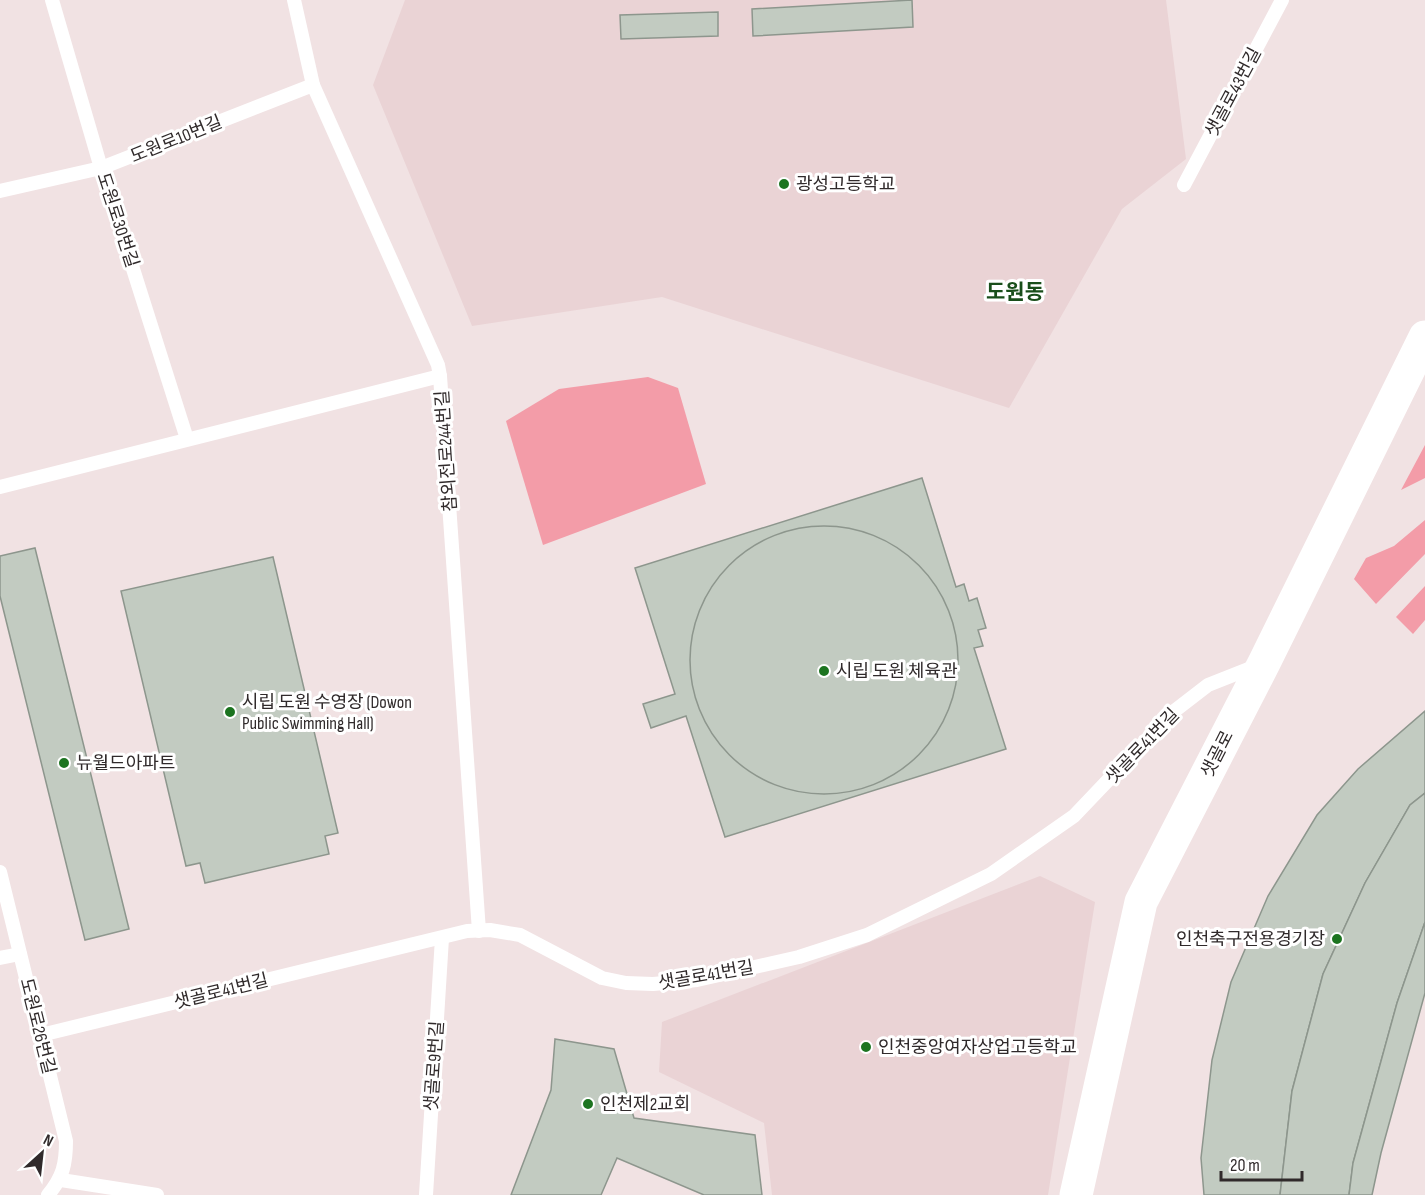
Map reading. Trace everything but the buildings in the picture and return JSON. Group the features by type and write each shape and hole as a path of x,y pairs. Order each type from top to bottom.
{"street":[{"name":"샛골로","path":"1076,1195 1141,902 1422,352"}],"lane":[{"name":"도원로30번길","path":"52,0 101,168 187,439"},
{"name":"참외전로244번길","path":"294,0 314,85 438,365 479,931"},
{"name":"샛골로43번길","path":"1184,185 1282,0"},
{"name":"도원로10번길","path":"0,191 101,168 314,85"},
{"path":"0,487 440,376"},
{"name":"샛골로41번길","path":"41,1035 479,931 520,935 602,978 626,983 653,984 697,980 799,957 867,935 991,874 1074,816 1173,712 1209,685 1264,663"},
{"name":"도원로26번길","path":"0,872 66,1141 66,1165 61,1180"},
{"name":"샛골로9번길","path":"426,1195 442,938"},
{"path":"0,958 20,954"},
{"path":"48,1195 61,1180 157,1195"}],"shaded area":[{"name":"광성고등학교","path":"405,0 1166,0 1186,159 1122,209 1009,408 662,297 472,326 373,85"},
{"path":"648,377 678,388 706,484 543,545 506,421 559,389"},
{"path":"1425,445 1425,478 1401,490"},
{"path":"1425,520 1425,554 1376,604 1354,579 1366,558 1394,546"},
{"path":"1425,586 1425,620 1413,634 1396,617"},
{"name":"인천중앙여자상업고등학교","path":"1040,876 1095,902 1048,1195 772,1195 764,1123 659,1072 662,1022"}],"place":[{"name":"광성고등학교","path":"784,184"},
{"name":"시립 도원 체육관","path":"824,671"},
{"name":"시립 도원 수영장 (Dowon Public Swimming Hall)","path":"230,712"},
{"name":"뉴월드아파트","path":"64,763"},
{"name":"인천축구전용경기장","path":"1337,939"},
{"name":"인천중앙여자상업고등학교","path":"866,1047"},
{"name":"인천제2교회","path":"588,1104"}],"district":[{"name":"도원동","path":"1015,292"}]}
